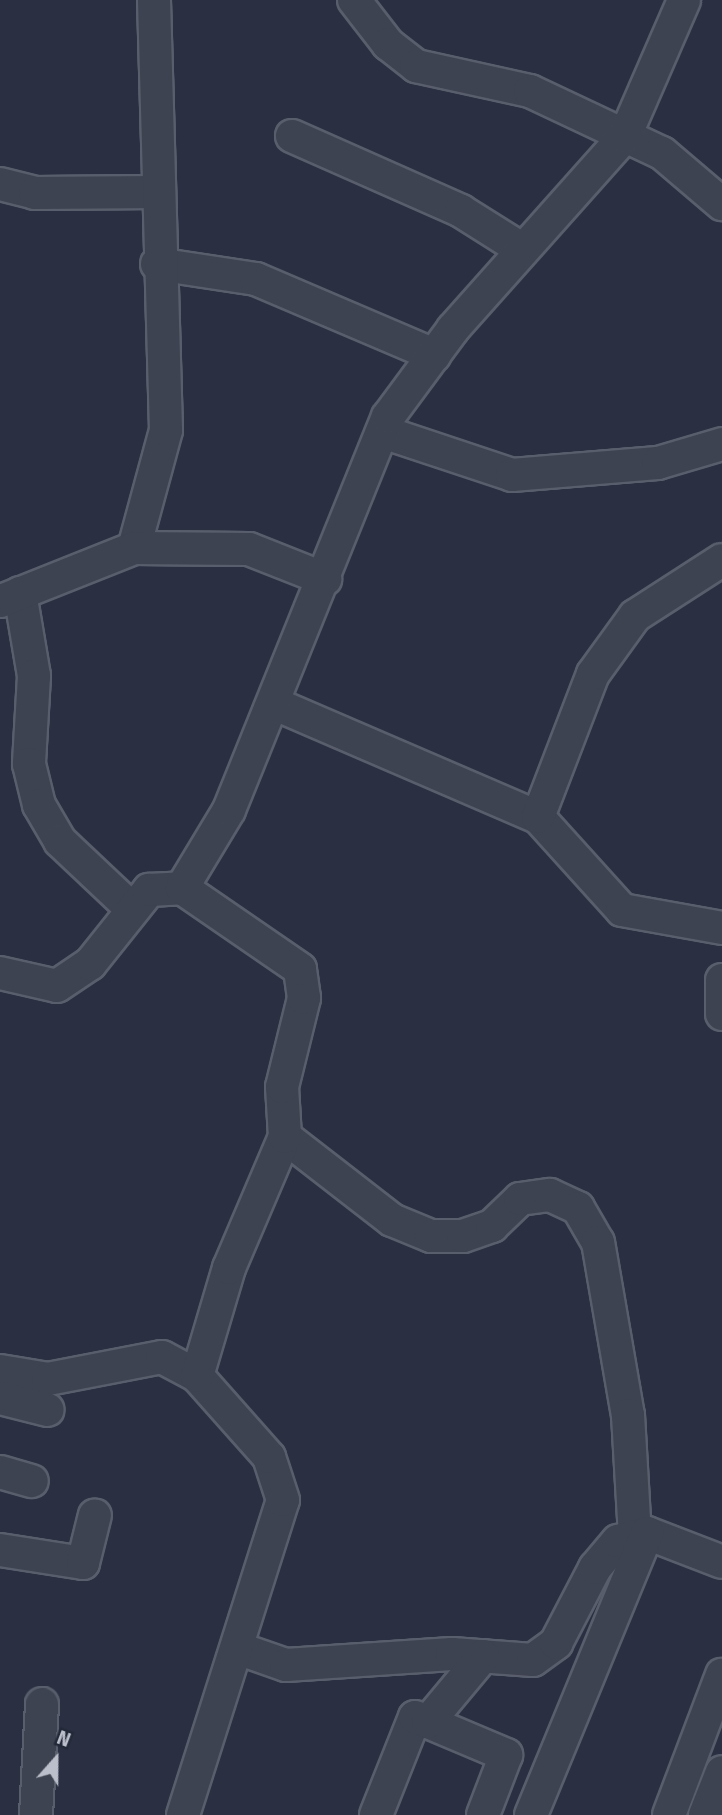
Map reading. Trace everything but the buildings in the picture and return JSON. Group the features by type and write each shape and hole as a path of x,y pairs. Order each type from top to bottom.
{"street":[{"path":"134,548 166,430 157,264 154,0"},
{"path":"354,0 387,44 416,66 530,90 662,153 722,204"},
{"path":"183,888 229,810 275,704 383,432 434,355 625,136 684,0"},
{"path":"292,136 461,211 523,250"},
{"path":"0,184 35,192 157,192"},
{"path":"157,264 256,279 434,355"},
{"path":"383,432 512,475 658,463 722,444"},
{"path":"133,910 60,841 39,804 29,764 34,676 10,597 134,548 249,549 325,579"},
{"path":"538,817 593,674 635,616 722,560"},
{"path":"275,704 538,817 622,910 722,928"},
{"path":"0,974 57,986 90,964 149,890 183,888 300,969 304,998 282,1087 285,1137 229,1268 197,1377"},
{"path":"722,980 722,1014"},
{"path":"285,1137 392,1220 430,1236 463,1236 492,1226 520,1199 550,1195 578,1208 598,1242 628,1415 627,1447 641,1535 531,1815"},
{"path":"0,1371 61,1378 135,1357 162,1357 197,1377 270,1457 283,1500 183,1815"},
{"path":"597,1363 611,1437 627,1447"},
{"path":"0,1398 48,1410"},
{"path":"0,1472 32,1481"},
{"path":"0,1550 83,1563 95,1515"},
{"path":"237,1648 286,1665 483,1656 533,1660 556,1643 595,1568 618,1541 641,1535 722,1562"},
{"path":"428,1722 483,1656"},
{"path":"668,1815 722,1675"},
{"path":"36,1815 41,1704"},
{"path":"376,1815 415,1717 506,1755 483,1815"},
{"path":"705,1815 722,1772"}]}
